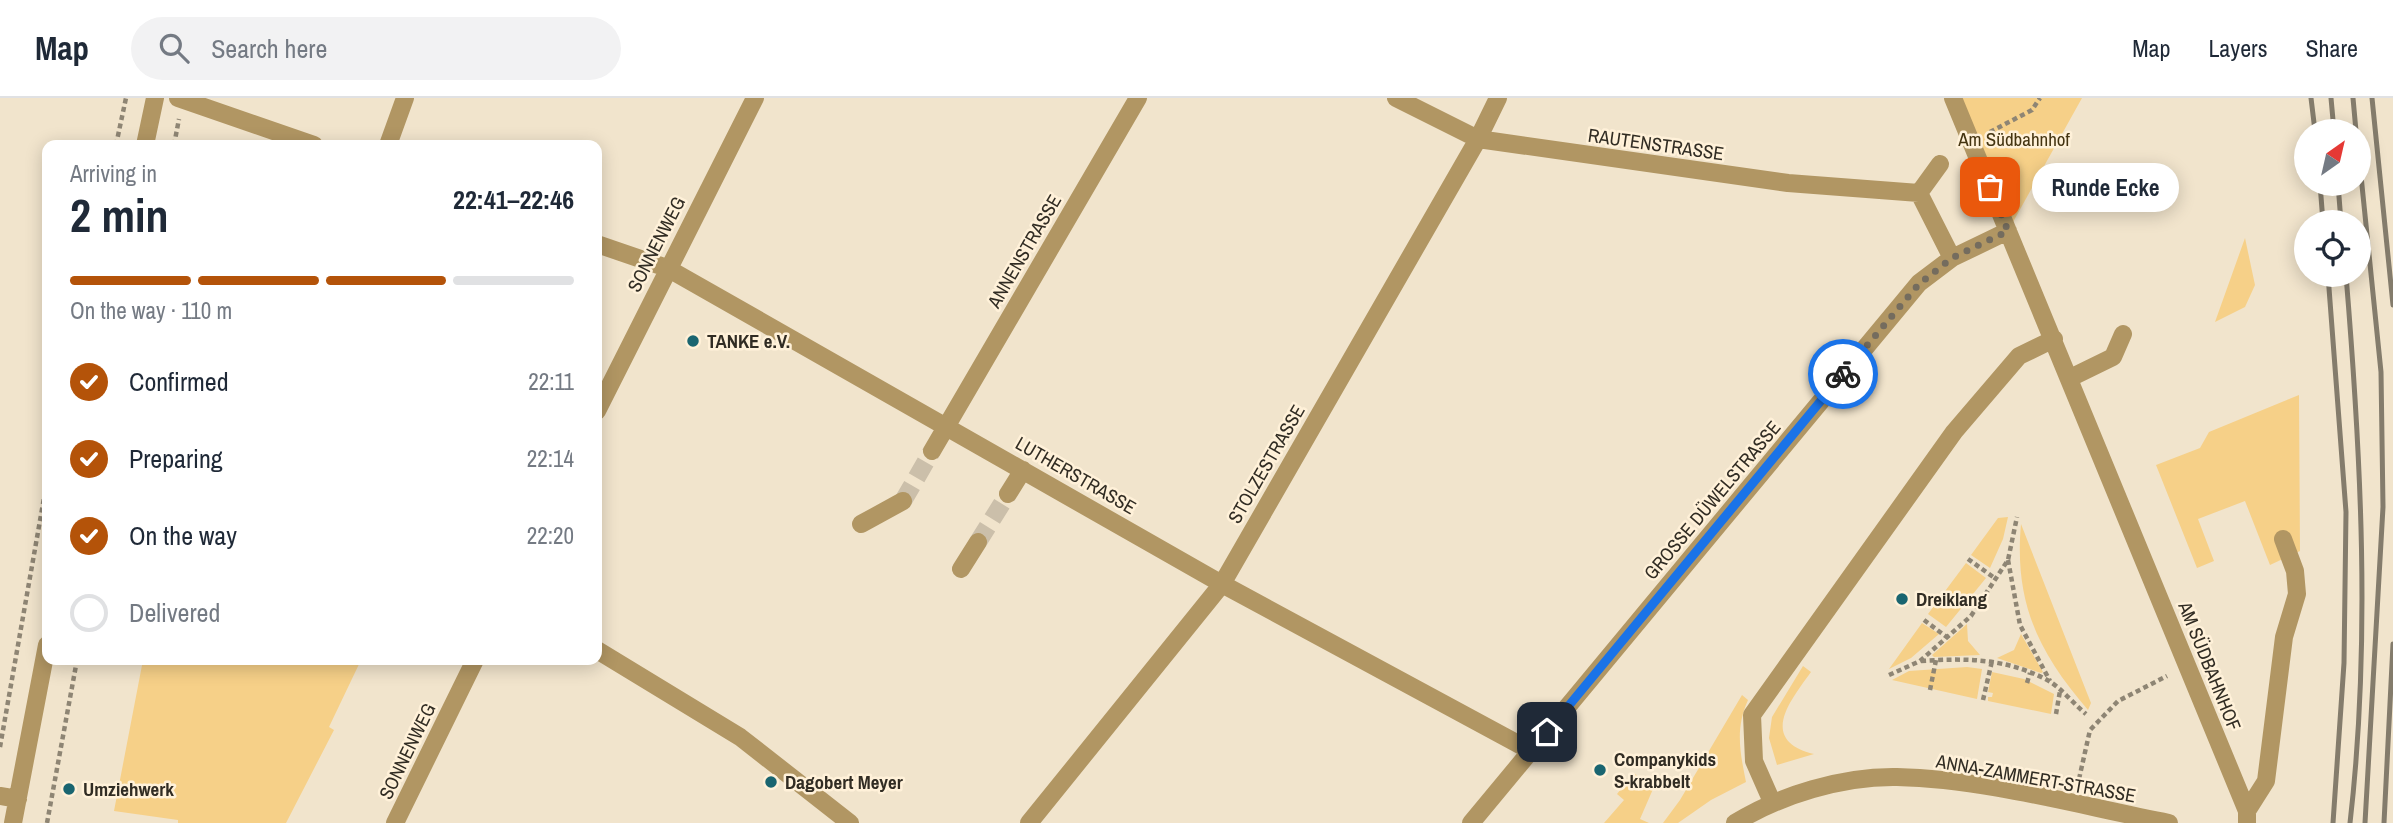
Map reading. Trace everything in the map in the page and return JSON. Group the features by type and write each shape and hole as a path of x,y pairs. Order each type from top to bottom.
{"street":[{"path":"146,140 155,98"},
{"path":"178,98 300,140"},
{"path":"390,140 405,98"},
{"name":"SONNENWEG","path":"602,401 755,98"},
{"name":"ANNENSTRASSE","path":"932,451 1138,98"},
{"name":"RAUTENSTRASSE","path":"1396,98 1478,139 1788,183 1919,194"},
{"name":"STOLZESTRASSE","path":"1029,823 1222,584 1478,139 1498,98"},
{"name":"AM SÜDBAHNHOF","path":"1953,98 2070,378 2247,817"},
{"path":"1940,164 1919,194 1952,258"},
{"name":"GROSSE DÜWELSTRASSE","path":"1471,823 1919,284 1952,258 2008,231"},
{"name":"LUTHERSTRASSE","path":"602,246 667,268 947,425 1222,584 1531,751"},
{"path":"2070,378 2113,357 2123,334"},
{"path":"1772,802 1754,761 1752,715 1954,432 2019,356 2054,339"},
{"path":"1008,494 1023,470"},
{"path":"861,524 903,501"},
{"path":"2247,817 2266,780 2284,637 2297,593 2295,571 2283,539"},
{"path":"961,569 978,542"},
{"path":"602,653 740,737 850,823"},
{"path":"13,823 9,798 42,665"},
{"name":"SONNENWEG","path":"395,823 473,665"},
{"name":"ANNA-ZAMMERT-STRASSE","path":"1735,823 1772,802 1848,782 1895,777 1955,782 2169,823"}],"path":[{"path":"117,140 126,98"},
{"path":"1971,142 2032,110 2040,98"},
{"path":"0,747 42,509"},
{"path":"1889,675 1920,661 1971,616 2008,560 2017,517"},
{"path":"1968,559 1996,579"},
{"path":"2008,560 2020,625 2050,682"},
{"path":"1924,620 1948,638"},
{"path":"1930,690 1936,660"},
{"path":"1920,661 1992,660 2050,682 2086,714"},
{"path":"1983,700 1992,660"},
{"path":"47,823 76,665"},
{"path":"2079,779 2090,730 2118,701 2188,667"},
{"path":"2027,683 2030,673"},
{"path":"2056,714 2060,691"}],"green space":[{"name":"Am Südbahnhof","path":"1953,98 2082,98 2008,231"},
{"path":"2245,238 2255,285 2245,307 2215,322"},
{"path":"2299,395 2300,551 2270,565 2245,501 2198,519 2214,561 2197,568 2156,465 2200,448 2209,432"},
{"path":"2008,517 2003,539 1990,568 1971,555 1998,518"},
{"path":"2021,524 2091,703 2088,710 2055,667 2033,624 2021,578"},
{"path":"1966,563 1986,578 1946,627 1928,614"},
{"path":"1922,623 1939,634 1911,658 1889,669"},
{"path":"1967,624 1968,641 1980,655 1932,655"},
{"path":"2021,634 2043,672 1997,658 2014,650"},
{"path":"142,665 359,665 329,727 334,730 286,823 178,823 178,820 114,811"},
{"path":"1803,666 1811,672 1788,707 1783,730 1787,739 1797,748 1814,754 1777,765 1769,738 1772,717"},
{"path":"1967,667 1982,669 1977,699 1892,680 1909,671"},
{"path":"1992,672 2024,679 2054,694 2051,714 1988,701 1988,697 1992,697 1993,693 1988,692"},
{"path":"1742,695 1748,700 1740,731 1746,782 1711,800 1678,823 1663,823 1680,800"},
{"path":"1634,773 1653,789 1640,819 1649,823 1604,823 1624,800 1617,794"}],"tunnel":[{"path":"903,501 932,451"},
{"path":"978,542 1008,494"}],"railway":[{"path":"2311,98 2314,119"},
{"path":"2331,98 2333,119"},
{"path":"2353,98 2355,119"},
{"path":"2372,98 2393,305"},
{"path":"2321,196 2322,210"},
{"path":"2339,196 2340,210"},
{"path":"2363,196 2381,372 2383,507 2365,823"},
{"path":"2329,287 2346,512 2344,663 2333,823"},
{"path":"2347,287 2362,549 2360,686 2350,823"},
{"path":"2384,823 2393,644"}],"way so far":[{"path":"1843,374 1919,284 1952,258 2008,231 1990,187"}],"place":[{"name":"Runde Ecke","path":"1990,187"},
{"name":"TANKE e.V.","path":"693,341"},
{"name":"Dreiklang","path":"1902,599"},
{"name":"Companykids S-krabbelt","path":"1600,770"},
{"name":"Dagobert Meyer","path":"771,782"},
{"name":"Umziehwerk","path":"69,789"}],"route":[{"path":"1547,732 1843,374"}]}
